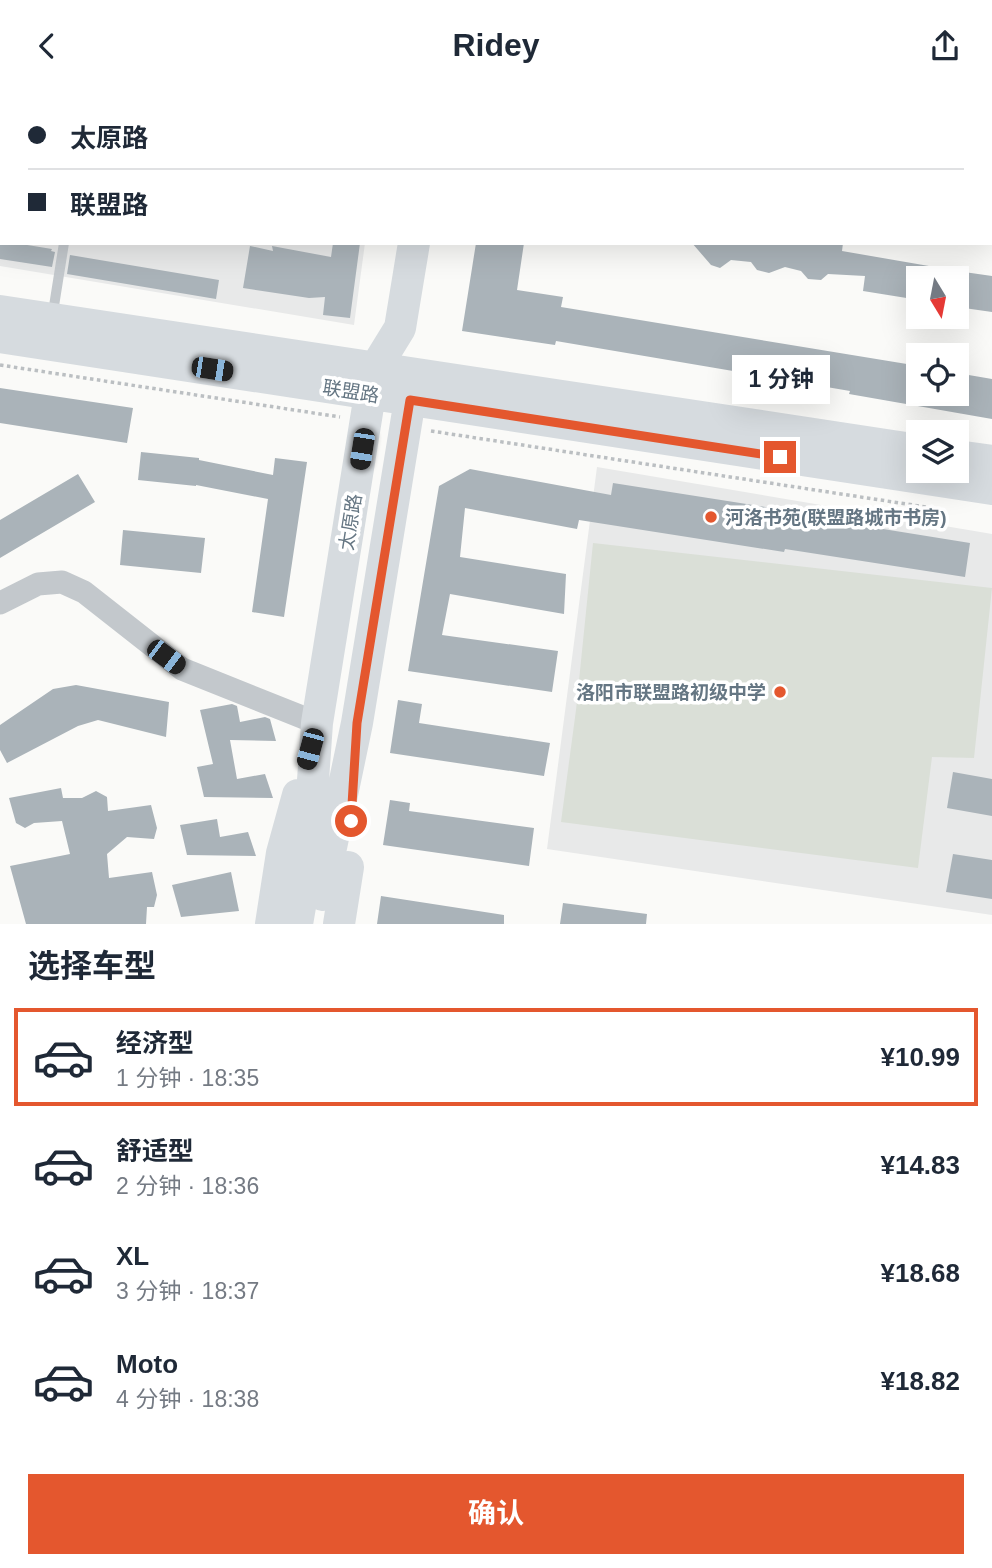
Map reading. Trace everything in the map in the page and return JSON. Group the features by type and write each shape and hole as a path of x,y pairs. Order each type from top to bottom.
{"main road":[{"name":"太原路","path":"297,924 307,866 317,723 371,394 400,328 414,245"},
{"name":"联盟路","path":"0,311 54,319 371,394"},
{"name":"太原路","path":"318,924 357,723 409,400 400,328"},
{"name":"联盟路","path":"0,337 992,489"},
{"name":"联盟路","path":"409,400 906,449"},
{"path":"969,458 992,461"},
{"name":"太原路","path":"271,924 282,853 317,723"},
{"name":"太原路","path":"339,924 348,870 357,723"}],"street":[{"path":"0,603 38,584 62,582 84,592 182,669 317,723"}],"lane":[{"path":"54,319 64,245"}],"path":[{"path":"0,365 371,394"},
{"path":"409,400 951,510"}],"shaded area":[{"path":"0,245 365,245 354,325 0,266"},
{"name":"洛阳市联盟路初级中学","path":"597,467 992,534 992,915 547,849"},
{"name":"洛阳市联盟路初级中学","path":"593,543 992,588 974,758 932,757 918,868 561,822 576,710"}],"building":[{"path":"0,245 27,245 52,249 51,251 55,252 52,267 0,259"},
{"path":"333,245 360,245 350,318 323,315 325,297 309,298 243,288 250,246 273,251 272,246 331,257"},
{"path":"476,245 524,245 517,290 563,297 561,307 906,364 906,404 849,394 850,391 556,341 555,345 462,331"},
{"path":"694,245 843,245 842,251 929,266 906,266 906,298 863,291 865,276 828,274 821,280 808,279 801,271 785,267 769,273 757,270 751,262 731,260 720,268 711,265"},
{"path":"70,255 219,280 216,299 67,274"},
{"path":"970,273 992,276 992,312 970,309"},
{"path":"969,375 992,379 992,419 918,406 969,406"},
{"path":"0,388 133,408 127,443 0,423"},
{"path":"141,452 199,458 273,475 275,458 307,462 284,617 252,612 268,499 196,485 138,480"},
{"path":"470,469 611,495 613,483 970,543 965,577 579,520 577,529 465,508 460,557 566,574 564,614 450,594 442,635 558,651 552,692 408,671 439,486"},
{"path":"78,474 95,502 0,558 0,520"},
{"path":"123,530 205,538 201,573 120,565"},
{"path":"76,685 169,702 166,737 98,720 78,726 7,763 0,750 0,725 53,689"},
{"path":"398,700 422,704 419,723 550,743 544,776 390,753"},
{"path":"232,704 237,706 240,722 265,717 270,719 276,741 230,740 237,779 265,774 273,798 204,797 197,767 213,764 200,710"},
{"path":"953,772 992,779 992,816 947,808"},
{"path":"61,788 63,798 82,798 96,791 107,797 108,811 151,805 157,828 154,839 127,837 107,854 109,878 152,872 157,895 154,907 147,907 146,924 26,924 10,866 70,854 62,821 34,823 25,828 16,823 9,798"},
{"path":"390,800 410,803 409,811 534,828 529,866 383,845"},
{"path":"217,819 220,837 248,832 256,856 187,855 180,825"},
{"path":"953,854 992,860 992,899 946,892"},
{"path":"231,872 239,911 181,917 172,885"},
{"path":"381,896 504,915 504,924 377,924"},
{"path":"563,903 647,914 646,924 560,924"}],"place":[{"name":"河洛书苑(联盟路城市书房)","path":"711,517"},
{"name":"洛阳市联盟路初级中学","path":"780,692"}],"route":[{"path":"351,821 357,723 410,400 780,457"}]}
